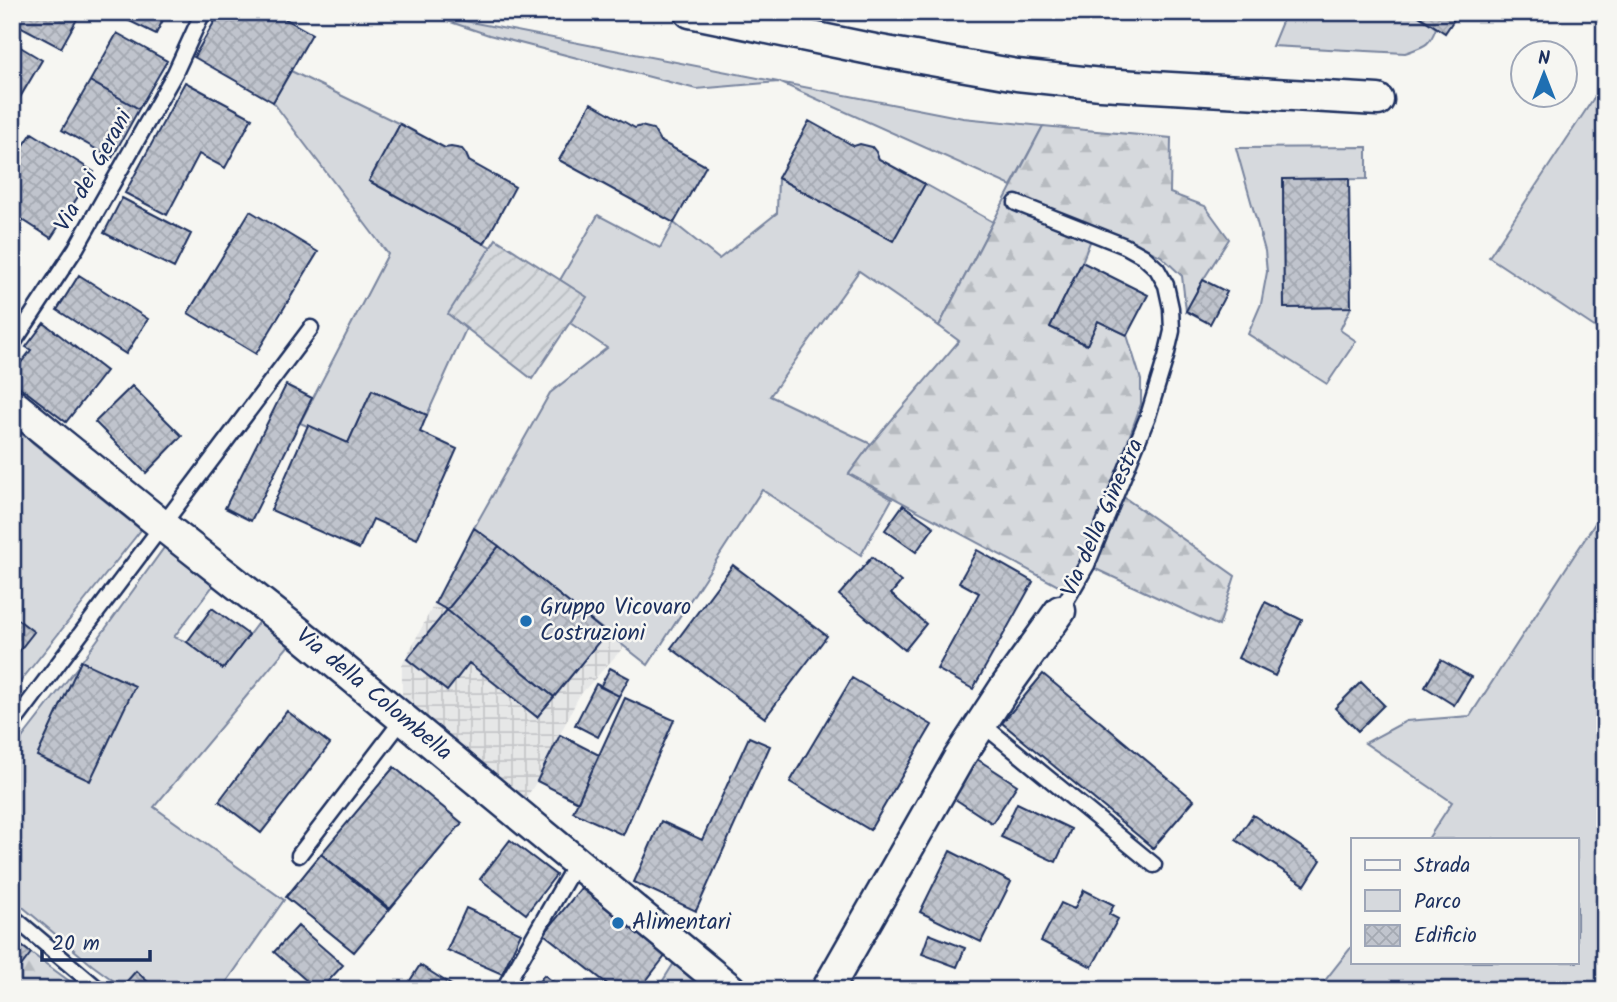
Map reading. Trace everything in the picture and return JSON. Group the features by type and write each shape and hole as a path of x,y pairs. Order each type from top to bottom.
{"street":[{"path":"690,12 808,24 944,62 1038,77 1378,100"},
{"name":"Via della Colombella","path":"12,404 289,626 731,990"},
{"name":"Via della Ginestra","path":"827,990 981,723 1060,611"}],"lane":[{"name":"Via dei Gerani","path":"12,345 76,248 175,73 203,12"},
{"name":"Via della Ginestra","path":"1016,203 1125,246 1143,256 1157,269 1166,285 1171,308 1172,331 1148,416 1087,565 1060,611"},
{"path":"12,725 311,328"},
{"path":"299,855 403,719"},
{"path":"981,723 1154,865"},
{"path":"503,990 576,863"},
{"path":"12,916 96,987 93,990"}],"shaded area":[{"path":"474,528 624,647 579,696 526,798 402,701 402,665"}],"green space":[{"path":"421,12 434,12 465,21 778,82 696,89 489,35"},
{"path":"1286,12 1413,12 1436,28 1425,45 1405,53 1272,46"},
{"path":"291,71 400,124 369,181 491,247 449,314 466,329 427,415 372,390 348,443 300,423 388,254 273,102"},
{"path":"1605,81 1605,334 1489,257"},
{"path":"780,82 963,118 1043,126 1011,186"},
{"path":"1043,126 1171,138 1170,193 1205,206 1229,239 1186,311 1182,276 1161,256 1096,227 1050,327 1086,345 1098,321 1127,335 1141,380 1141,404 1111,488 1235,576 1219,626 1087,565 1062,588 849,474 871,444 959,341 939,326"},
{"path":"1367,147 1367,179 1283,180 1284,308 1351,307 1340,330 1356,341 1327,384 1248,334 1261,304 1267,272 1265,251 1236,148"},
{"path":"778,178 893,241 925,184 993,222 939,326 859,271 770,396 871,444 849,474 892,499 861,555 762,490 648,665 474,528 550,393 607,348 570,323 586,297 560,280 598,215 660,248 674,223 719,259 777,213"},
{"path":"496,239 587,297 532,379 448,314"},
{"path":"12,426 141,530 12,692"},
{"path":"1605,508 1605,990 1323,990 1320,987 1351,948 1351,964 1578,964 1578,838 1429,838 1452,802 1365,743 1406,721 1470,716"},
{"path":"166,545 213,582 174,637 187,642 223,669 260,620 290,644 154,807 284,900 221,990 114,990 118,984 12,898 12,751 82,661"},
{"path":"12,939 76,986 73,990 12,990"},
{"path":"674,963 708,990 657,990"}],"building":[{"path":"12,12 81,12 61,48 12,22"},
{"path":"111,12 167,12 156,34"},
{"path":"220,12 273,12 312,34 273,102 194,57"},
{"path":"1413,12 1459,12 1445,33"},
{"path":"117,33 167,61 139,109 90,81"},
{"path":"12,42 42,60 12,111"},
{"path":"90,81 139,109 112,158 62,130"},
{"path":"185,82 252,118 225,168 199,154 167,215 125,193"},
{"path":"591,103 635,128 641,126 653,129 660,141 706,166 674,223 559,160"},
{"path":"809,121 854,146 860,144 872,147 879,159 925,184 893,241 778,178"},
{"path":"400,124 445,148 462,149 469,161 515,187 484,244 369,181"},
{"path":"32,133 94,172 51,238 12,213 12,163"},
{"path":"1349,178 1351,307 1284,308 1283,179"},
{"path":"122,198 191,234 174,268 104,233"},
{"path":"250,211 318,252 256,354 188,313"},
{"path":"1082,262 1148,295 1127,335 1098,321 1087,345 1050,327"},
{"path":"79,275 148,319 126,354 57,310"},
{"path":"1203,280 1227,292 1210,324 1186,311"},
{"path":"44,323 106,371 66,422 12,381 12,374 31,350 26,347"},
{"path":"286,385 312,398 251,521 225,508"},
{"path":"132,386 182,436 146,473 95,422"},
{"path":"372,390 427,415 420,432 457,449 417,539 373,519 359,549 271,510 308,425 348,443"},
{"path":"903,505 934,527 916,552 885,530"},
{"path":"474,528 499,546 447,610 435,603"},
{"name":"Gruppo Vicovaro Costruzioni","path":"499,546 606,633 554,697 447,610"},
{"path":"977,550 1033,582 973,689 937,669 979,593 959,582"},
{"path":"872,557 901,582 891,594 926,624 905,650 839,595"},
{"path":"733,565 827,636 765,718 671,648"},
{"path":"1265,602 1302,620 1275,676 1238,658"},
{"path":"212,608 249,635 223,669 187,642"},
{"path":"447,610 554,697 537,717 469,663 447,691 407,659"},
{"path":"12,615 34,632 12,660"},
{"path":"1441,660 1471,677 1454,705 1425,687"},
{"path":"81,661 135,686 90,781 37,756"},
{"path":"610,668 629,678 619,696 600,687"},
{"path":"1043,674 1194,800 1153,848 1002,723"},
{"path":"852,678 932,725 870,830 790,782"},
{"path":"1361,682 1384,705 1358,731 1335,708"},
{"path":"596,684 619,696 598,737 575,725"},
{"path":"625,698 674,720 623,835 573,812"},
{"path":"287,711 330,744 261,833 219,801"},
{"path":"560,735 599,755 578,802 537,781"},
{"path":"749,737 770,746 696,911 634,882 661,821 702,840"},
{"path":"977,759 1017,785 992,823 952,797"},
{"path":"394,767 462,823 389,910 321,854"},
{"path":"1017,803 1071,829 1056,862 1001,837"},
{"path":"1253,815 1321,860 1305,885 1236,840"},
{"path":"510,840 556,875 526,914 480,879"},
{"path":"950,851 1011,882 981,942 920,912"},
{"path":"321,854 390,909 354,952 286,897"},
{"path":"581,888 666,955 639,990 615,990 544,934"},
{"path":"1084,890 1114,905 1109,914 1118,919 1092,967 1041,941 1061,903 1074,909"},
{"path":"466,908 521,933 502,974 447,950"},
{"path":"298,926 343,965 320,990 274,952"},
{"path":"929,934 965,948 957,967 922,954"},
{"path":"12,939 31,953 12,978"},
{"path":"420,965 459,990 404,990"},
{"path":"136,971 157,990 119,990"},
{"path":"544,975 565,990 533,990"}],"place":[{"name":"Gruppo Vicovaro Costruzioni","path":"526,621"},
{"name":"Alimentari","path":"618,923"}]}
